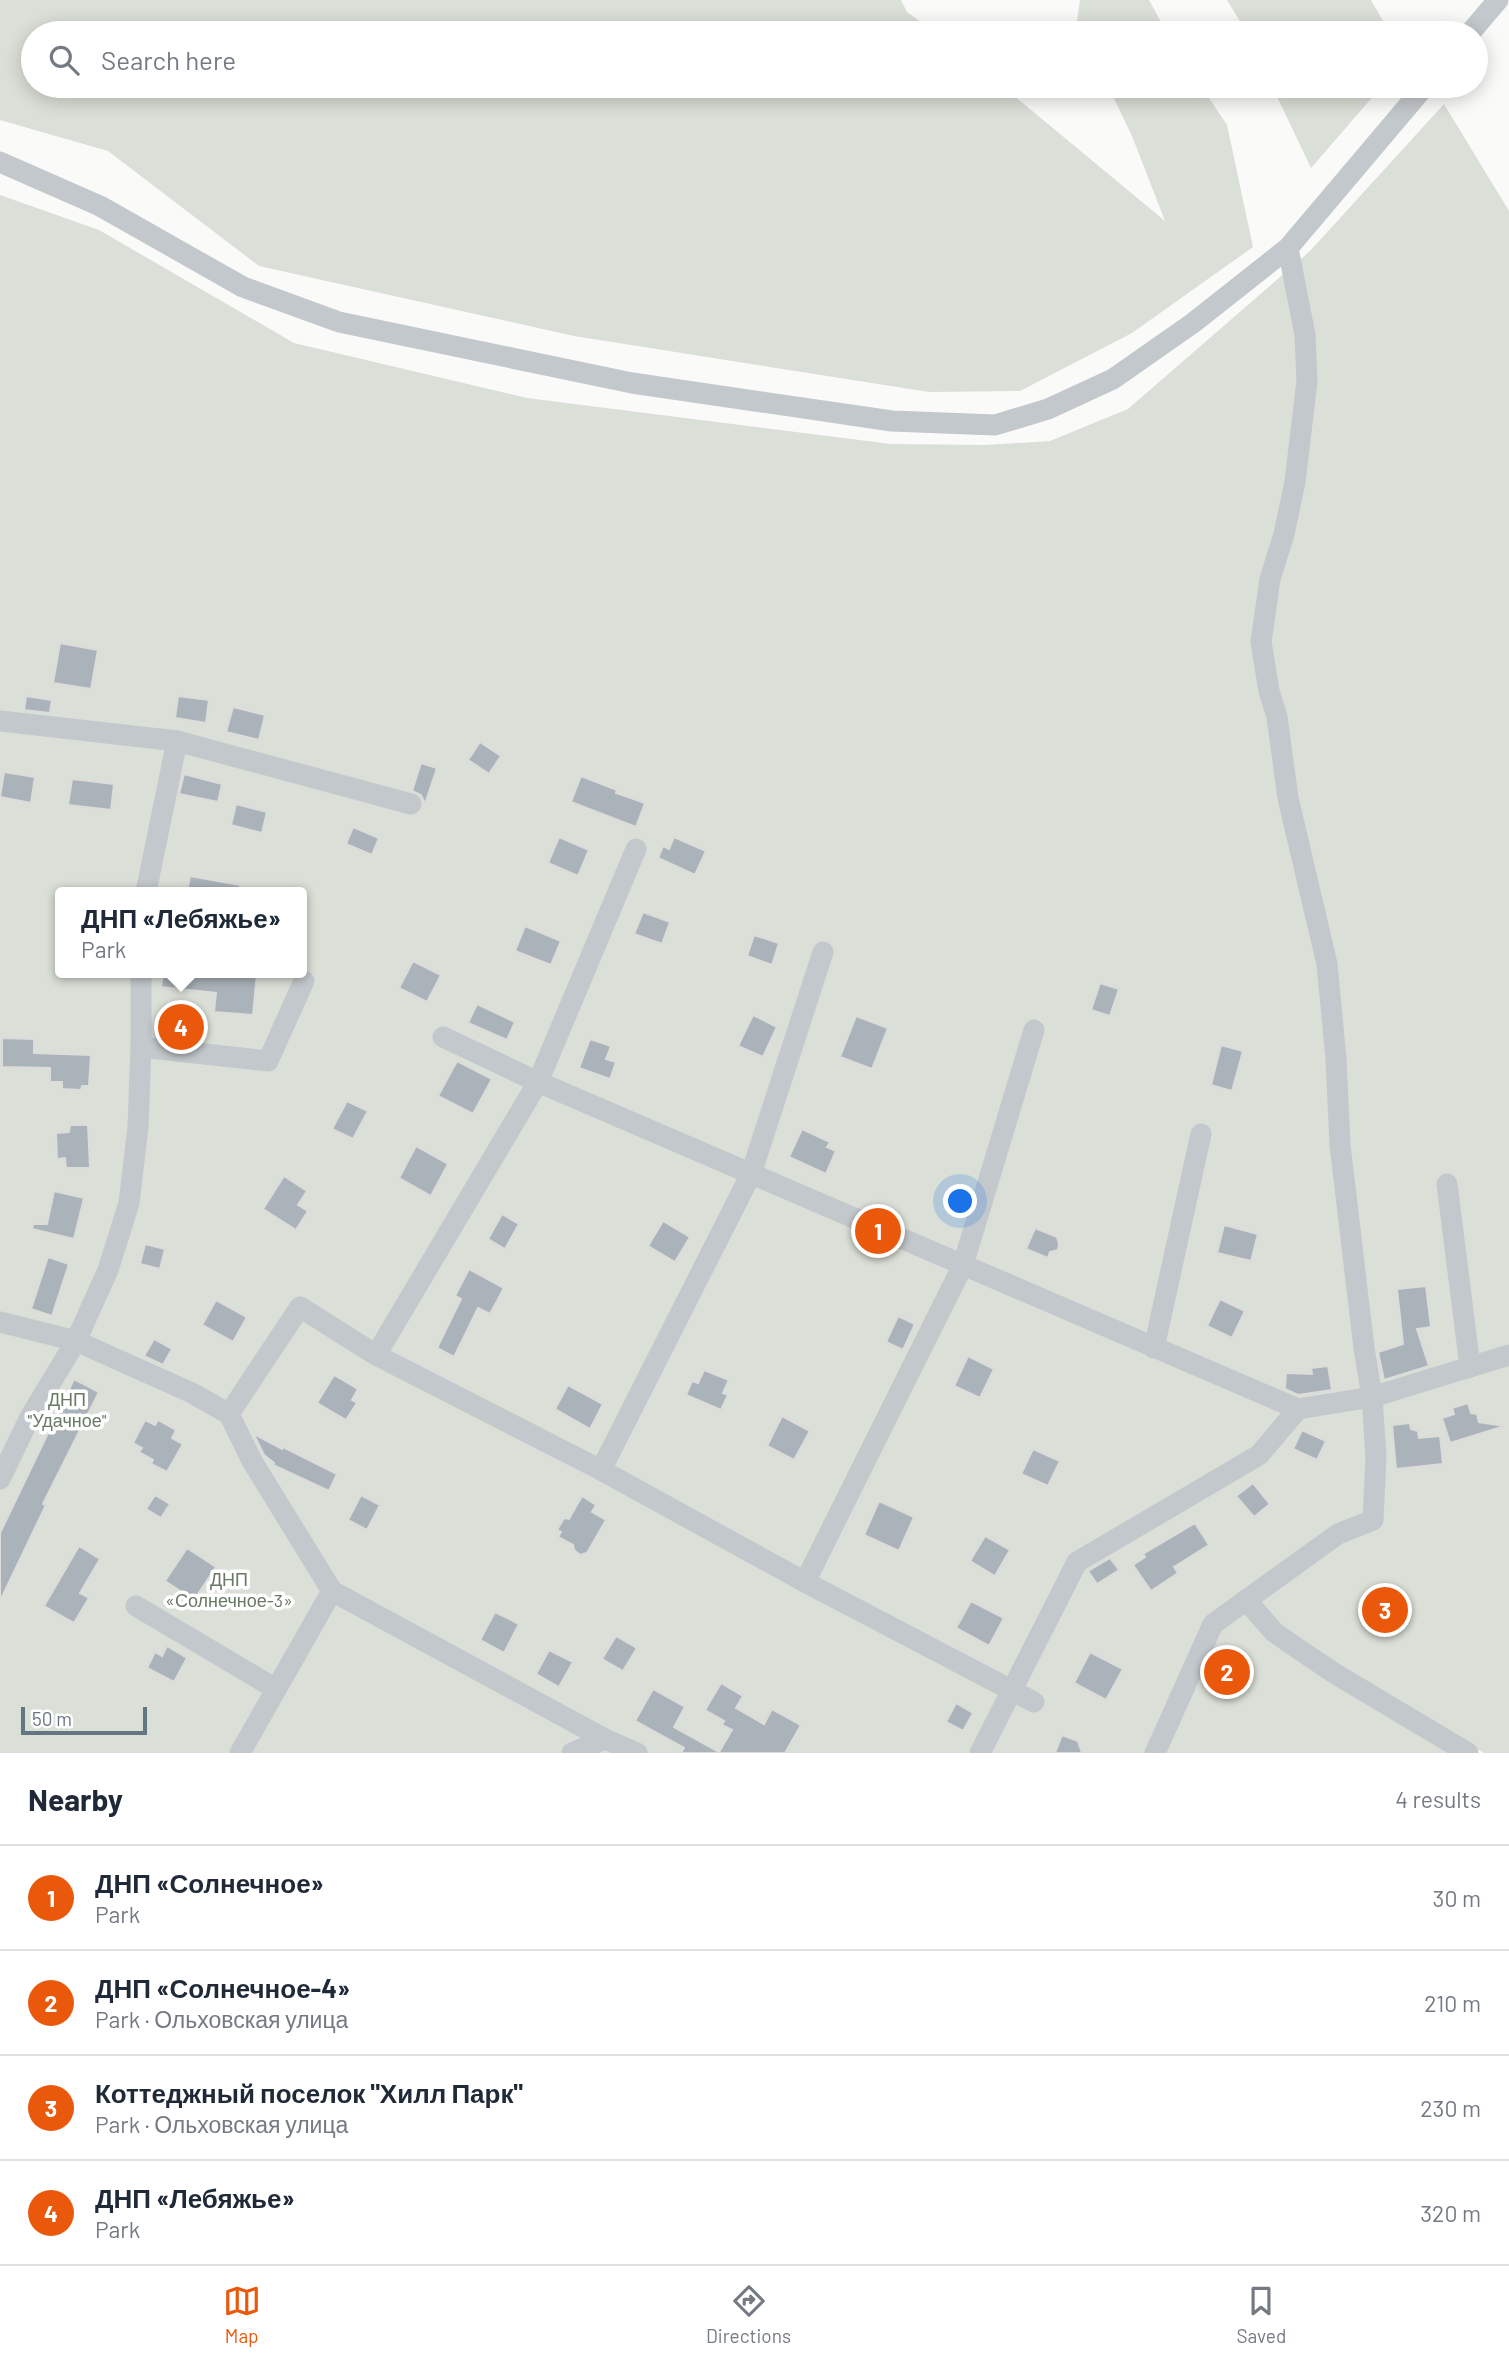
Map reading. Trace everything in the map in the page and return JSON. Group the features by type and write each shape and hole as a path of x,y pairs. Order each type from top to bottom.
{"street":[{"path":"1480,21 1498,0"},
{"path":"0,162 100,206 243,287 339,322 632,383 892,421 995,425 1048,409 1113,379 1193,323 1288,248 1415,98"},
{"path":"1155,1753 1213,1623 1338,1534 1373,1520 1376,1457 1372,1397 1340,1145 1336,1059 1327,964 1288,798 1277,717 1269,691 1261,642 1270,579 1284,534 1295,482 1307,381 1305,335 1288,248"},
{"path":"0,721 177,741 411,804"},
{"path":"147,887 177,741"},
{"path":"376,1355 538,1082 636,849"},
{"path":"601,1470 751,1174 822,952"},
{"path":"0,1479 30,1418 76,1341 108,1270 129,1203 138,1127 141,978"},
{"path":"141,1046 268,1061 304,981"},
{"path":"805,1582 963,1265 1034,1030"},
{"path":"443,1037 538,1082 1298,1409 1372,1397 1509,1355"},
{"path":"1154,1348 1201,1134"},
{"path":"1447,1184 1470,1367"},
{"path":"229,1413 300,1307 376,1355 601,1470 805,1582 1034,1702"},
{"path":"0,1322 76,1341 185,1389 229,1413 252,1461 332,1591 605,1739 637,1753"},
{"path":"980,1753 1077,1562 1259,1455 1298,1409"},
{"path":"240,1753 332,1591"},
{"path":"1246,1600 1274,1632 1294,1646 1468,1753"},
{"path":"136,1606 276,1689"},
{"path":"572,1753 605,1739"}],"green space":[{"path":"0,0 901,0 907,12 919,21 21,21 21,98 1016,98 1165,221 1132,136 1114,98 1209,98 1227,125 1253,247 1132,333 1020,391 929,392 574,336 259,266 108,151 0,120"},
{"path":"1080,0 1149,0 1160,21 1077,21"},
{"path":"1227,0 1371,0 1383,21 1240,21"},
{"path":"1278,98 1372,98 1311,168"},
{"path":"1444,104 1509,211 1509,1753 1484,1753 1447,1733 1244,1601 1449,1753 0,1753 0,195 99,230 294,343 527,398 891,444 986,445 1050,441 1128,409 1310,251"}],"building":[{"path":"60,643 98,650 91,689 53,683"},
{"path":"26,696 52,700 50,713 24,710"},
{"path":"178,696 209,700 206,723 175,718"},
{"path":"233,707 265,715 259,740 226,732"},
{"path":"480,742 501,756 489,774 468,760"},
{"path":"421,763 437,768 425,804 421,795 412,791"},
{"path":"4,772 35,777 31,803 0,797"},
{"path":"184,774 222,784 218,802 179,794"},
{"path":"581,776 645,803 636,827 571,802"},
{"path":"72,779 114,784 111,810 68,805"},
{"path":"236,804 267,812 262,833 231,825"},
{"path":"353,827 379,838 372,855 346,844"},
{"path":"559,837 589,850 578,876 548,863"},
{"path":"674,837 706,851 695,875 658,858 663,846 669,849"},
{"path":"190,876 240,885 240,887 188,887"},
{"path":"643,912 670,922 662,944 634,934"},
{"path":"525,926 561,941 551,965 515,951"},
{"path":"754,935 779,943 772,965 747,956"},
{"path":"413,961 441,975 427,1002 399,988"},
{"path":"162,978 257,978 253,1015 214,1012 216,993 161,987"},
{"path":"1100,983 1119,989 1110,1016 1091,1010"},
{"path":"477,1004 515,1022 507,1040 468,1023"},
{"path":"753,1015 777,1027 763,1057 738,1046"},
{"path":"856,1016 888,1028 872,1069 840,1057"},
{"path":"2,1038 34,1039 34,1053 91,1055 89,1086 82,1086 81,1090 62,1089 62,1082 50,1082 50,1068 2,1067"},
{"path":"590,1039 611,1046 606,1059 616,1062 610,1079 579,1068"},
{"path":"1221,1045 1243,1051 1232,1091 1211,1085"},
{"path":"457,1061 492,1079 473,1114 438,1096"},
{"path":"347,1101 368,1111 353,1139 332,1129"},
{"path":"70,1125 88,1125 90,1168 66,1168 65,1158 57,1159 56,1133 69,1132"},
{"path":"802,1129 830,1142 827,1147 836,1151 826,1174 789,1157"},
{"path":"416,1146 448,1164 431,1196 399,1178"},
{"path":"284,1176 307,1191 298,1205 308,1211 296,1230 263,1209"},
{"path":"54,1191 84,1198 74,1239 32,1229 33,1224 47,1224"},
{"path":"502,1214 519,1224 505,1249 488,1239"},
{"path":"663,1221 690,1237 675,1262 648,1246"},
{"path":"1224,1225 1258,1234 1251,1261 1217,1253"},
{"path":"1035,1228 1057,1237 1058,1250 1050,1252 1048,1258 1026,1249"},
{"path":"145,1244 165,1249 160,1269 140,1264"},
{"path":"48,1257 69,1264 52,1316 31,1309"},
{"path":"469,1269 504,1288 490,1314 478,1308 454,1357 437,1348 461,1299 455,1296"},
{"path":"1426,1286 1431,1327 1417,1329 1429,1366 1384,1380 1378,1352 1403,1344 1397,1289"},
{"path":"1220,1299 1245,1311 1232,1338 1207,1326"},
{"path":"216,1300 247,1317 233,1342 202,1325"},
{"path":"898,1316 915,1324 903,1350 886,1342"},
{"path":"154,1339 172,1349 163,1365 144,1356"},
{"path":"968,1356 994,1369 980,1398 954,1386"},
{"path":"1328,1366 1332,1390 1298,1395 1285,1389 1286,1373 1312,1374 1311,1368"},
{"path":"704,1370 729,1380 723,1393 728,1395 721,1410 686,1395 692,1381 698,1383"},
{"path":"334,1375 358,1389 352,1400 357,1403 346,1420 317,1403"},
{"path":"74,1379 99,1392 43,1504 46,1505 0,1601 0,1533"},
{"path":"568,1385 603,1404 590,1429 555,1409"},
{"path":"1468,1403 1471,1413 1477,1414 1479,1422 1505,1426 1450,1443 1442,1418 1454,1414 1452,1408"},
{"path":"782,1416 810,1431 794,1460 767,1446"},
{"path":"145,1420 155,1425 158,1420 176,1430 172,1438 183,1444 167,1472 151,1464 153,1460 139,1452 142,1448 133,1443"},
{"path":"1410,1423 1411,1429 1418,1431 1419,1438 1440,1436 1443,1464 1396,1469 1392,1425"},
{"path":"1302,1430 1326,1441 1317,1460 1293,1449"},
{"path":"256,1435 337,1474 329,1491 273,1465 264,1455"},
{"path":"1033,1449 1060,1461 1048,1486 1021,1474"},
{"path":"1253,1483 1270,1504 1254,1517 1236,1496"},
{"path":"155,1495 170,1504 161,1518 146,1509"},
{"path":"361,1495 380,1505 367,1530 348,1520"},
{"path":"582,1496 596,1505 592,1512 606,1520 587,1553 580,1555 573,1545 558,1537 561,1532 557,1530 564,1518 569,1519"},
{"path":"879,1501 914,1517 899,1551 864,1535"},
{"path":"1195,1523 1209,1545 1174,1567 1178,1573 1151,1591 1133,1565 1145,1557 1143,1554"},
{"path":"985,1536 1010,1550 995,1576 970,1561"},
{"path":"79,1546 100,1559 80,1593 89,1598 74,1623 44,1606"},
{"path":"187,1548 216,1567 194,1600 165,1581"},
{"path":"1110,1558 1119,1570 1097,1584 1088,1571"},
{"path":"971,1601 1004,1618 989,1646 956,1628"},
{"path":"495,1612 519,1624 504,1653 480,1640"},
{"path":"616,1636 637,1648 623,1671 602,1659"},
{"path":"167,1646 187,1658 174,1682 147,1668 155,1652 162,1656"},
{"path":"549,1650 573,1662 559,1687 536,1674"},
{"path":"1090,1652 1123,1669 1106,1700 1074,1683"},
{"path":"721,1683 743,1696 736,1708 764,1724 772,1709 801,1725 785,1753 681,1753 684,1748 635,1721 653,1689 685,1707 674,1727 719,1752 732,1730 722,1725 724,1721 705,1710"},
{"path":"956,1703 973,1713 963,1731 946,1722"},
{"path":"1062,1735 1078,1741 1082,1753 1055,1753"}],"place":[{"name":"ДНП «Лебяжье»","path":"181,1027"},
{"name":"ДНП «Солнечное»","path":"878,1231"},
{"name":"Коттеджный поселок \"Хилл Парк\"","path":"1385,1610"},
{"name":"ДНП «Солнечное-4»","path":"1227,1672"}],"park label":[{"name":"ДНП \"Удачное\"","path":"67,1410"},
{"name":"ДНП «Солнечное-3»","path":"229,1590"}]}
